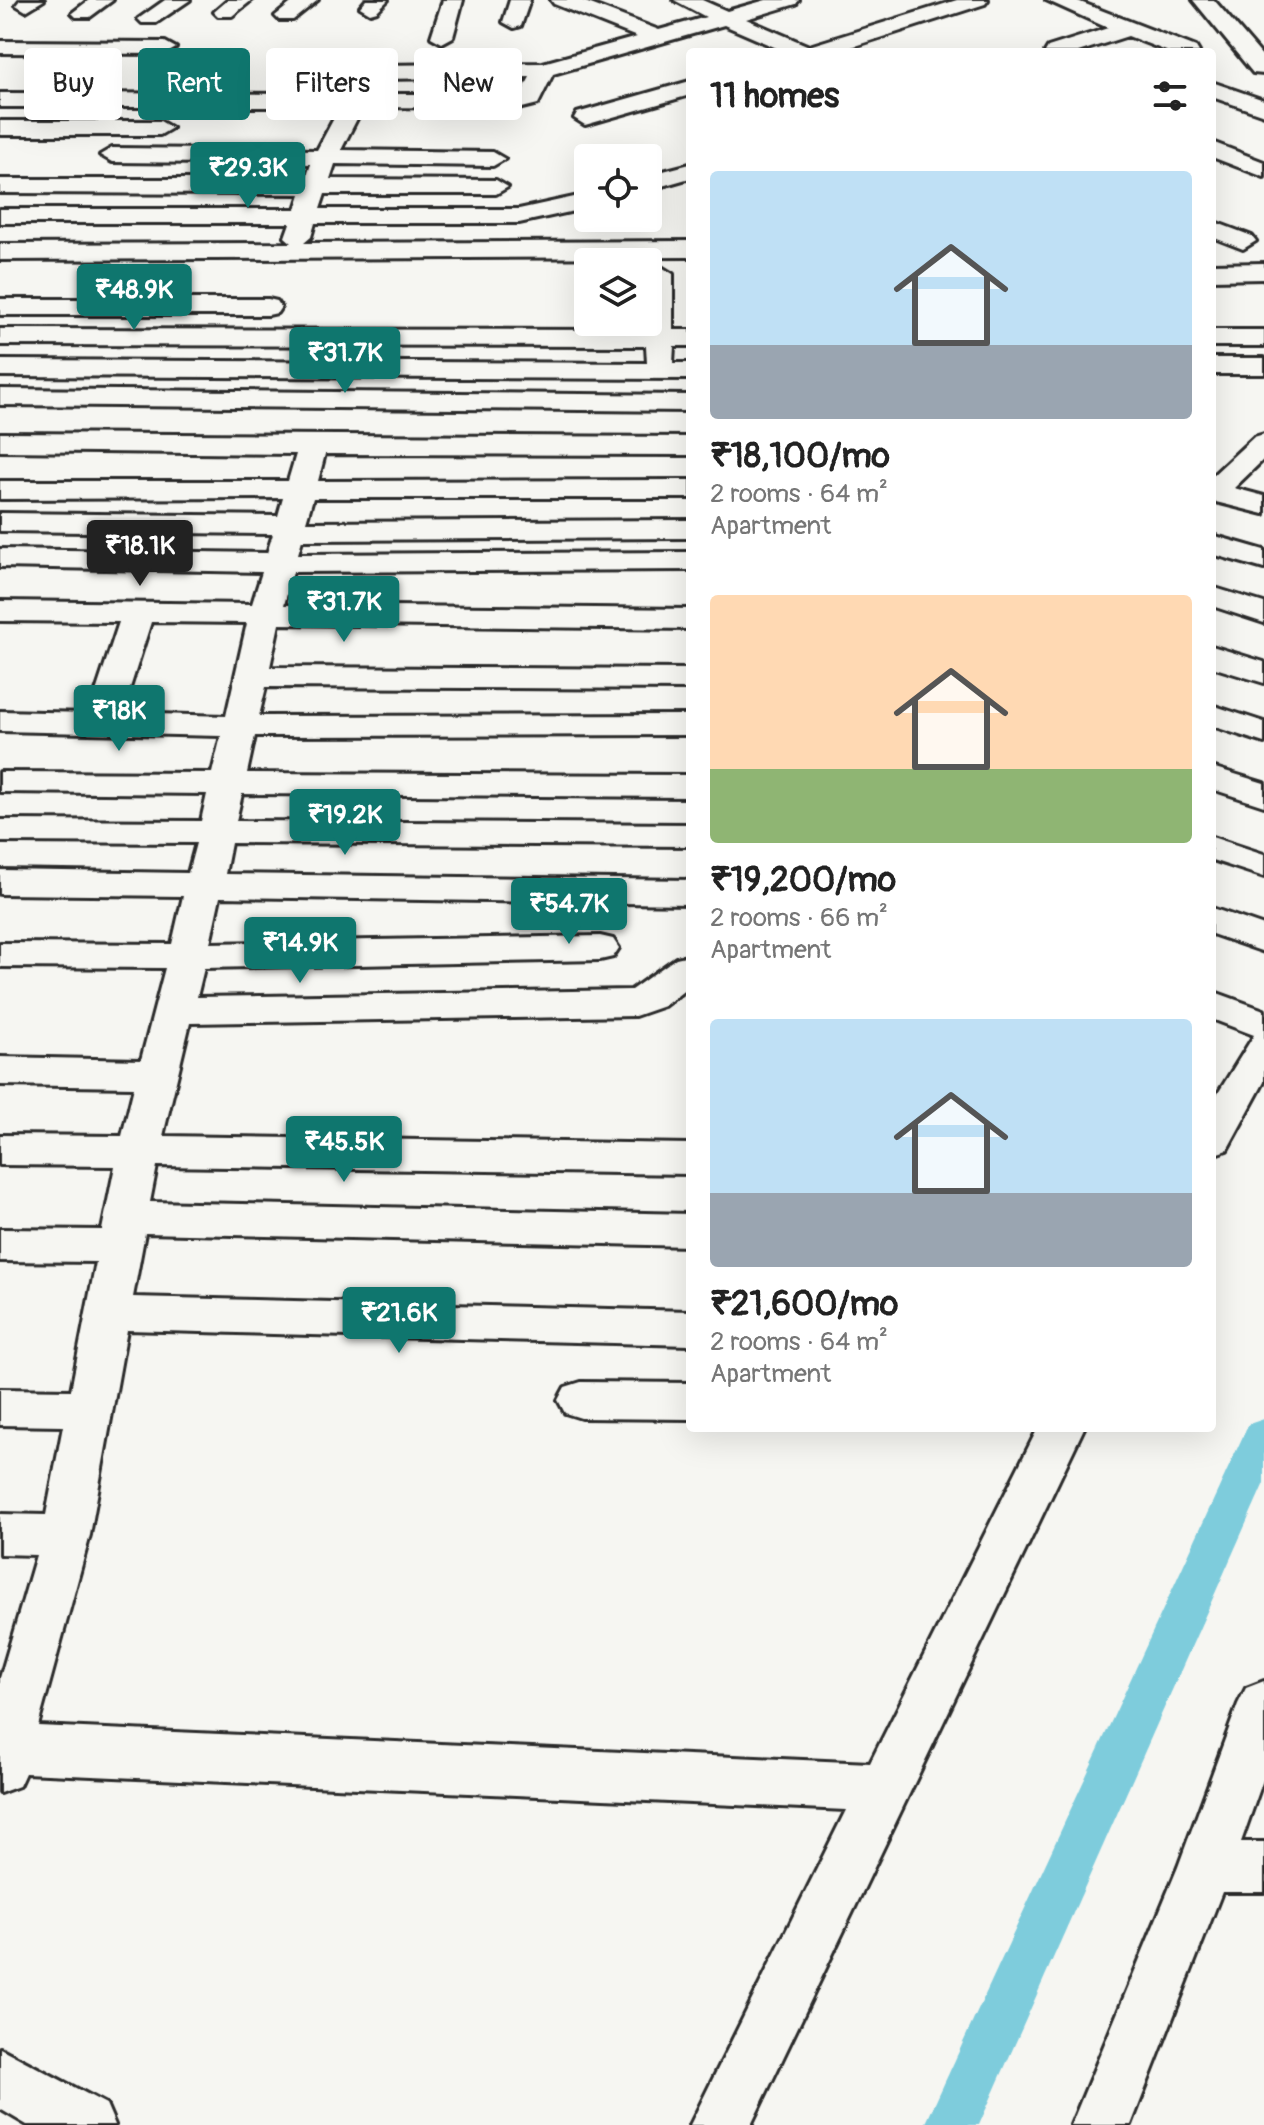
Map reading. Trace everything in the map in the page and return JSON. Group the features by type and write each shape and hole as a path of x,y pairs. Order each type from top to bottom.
{"street":[{"path":"83,13 103,0"},
{"path":"149,19 180,0"},
{"path":"286,16 308,0"},
{"path":"442,37 453,0"},
{"path":"514,22 520,0"},
{"path":"561,0 660,38"},
{"path":"684,0 795,48"},
{"path":"398,73 544,70 789,0"},
{"path":"827,48 978,0"},
{"path":"1056,0 1177,48"},
{"path":"1203,0 1250,70 1216,85"},
{"path":"1068,48 1127,29"},
{"path":"0,47 165,48"},
{"path":"398,101 522,101 530,99 544,70"},
{"path":"3,106 24,76"},
{"path":"585,118 686,89"},
{"path":"1216,89 1262,106"},
{"path":"3,106 266,102"},
{"path":"346,120 326,156 286,273 574,274"},
{"path":"0,128 186,128"},
{"path":"310,128 373,128"},
{"path":"1216,151 1264,170"},
{"path":"93,155 493,159"},
{"path":"662,179 686,172"},
{"path":"0,186 496,187"},
{"path":"0,216 536,215 574,205"},
{"path":"1216,230 1243,241"},
{"path":"0,252 686,249"},
{"path":"1216,272 1264,271"},
{"path":"0,273 148,272"},
{"path":"662,274 686,274"},
{"path":"0,307 274,296 255,338"},
{"path":"662,326 686,315"},
{"path":"662,326 686,336"},
{"path":"0,337 255,338 574,329"},
{"path":"659,371 661,336"},
{"path":"1216,338 1264,338"},
{"path":"1216,366 1264,366"},
{"path":"0,368 686,371"},
{"path":"0,397 686,403"},
{"path":"0,442 686,446"},
{"path":"316,446 265,616 188,956 139,1149 111,1313 88,1408 66,1535 2,1755 884,1788"},
{"path":"577,725 569,618 577,528 578,446"},
{"path":"1216,449 1259,452"},
{"path":"1216,488 1259,452"},
{"path":"0,558 290,527 579,489 686,489"},
{"path":"0,490 573,560 686,561"},
{"path":"1216,492 1264,505"},
{"path":"0,522 686,529"},
{"path":"1216,545 1264,560"},
{"path":"1216,597 1264,613"},
{"path":"0,611 137,616 686,619"},
{"path":"102,723 137,616"},
{"path":"1216,657 1264,673"},
{"path":"251,677 686,679"},
{"path":"1216,716 1264,733"},
{"path":"0,721 239,726 686,725"},
{"path":"1216,778 1264,795"},
{"path":"0,782 686,786"},
{"path":"0,831 215,835 686,835"},
{"path":"1216,849 1264,866"},
{"path":"0,882 686,892"},
{"path":"597,1005 604,891"},
{"path":"1216,922 1264,940"},
{"path":"0,955 188,956 600,948"},
{"path":"174,1010 597,1005 643,1000 686,970"},
{"path":"1216,1006 1264,1025"},
{"path":"1216,1125 1224,1094 1264,1046"},
{"path":"0,1071 157,1074"},
{"path":"0,1150 139,1149 686,1159"},
{"path":"0,1245 124,1232 686,1230"},
{"path":"111,1313 686,1328"},
{"path":"581,1400 686,1401"},
{"path":"0,1407 88,1408"},
{"path":"720,2125 1059,1432"},
{"path":"0,1534 66,1535"},
{"path":"1101,2125 1205,1867 1264,1704"},
{"path":"1205,1867 1264,1867"},
{"path":"0,2077 85,2125"}],"waterway":[{"path":"952,2125 1264,1436"}]}
